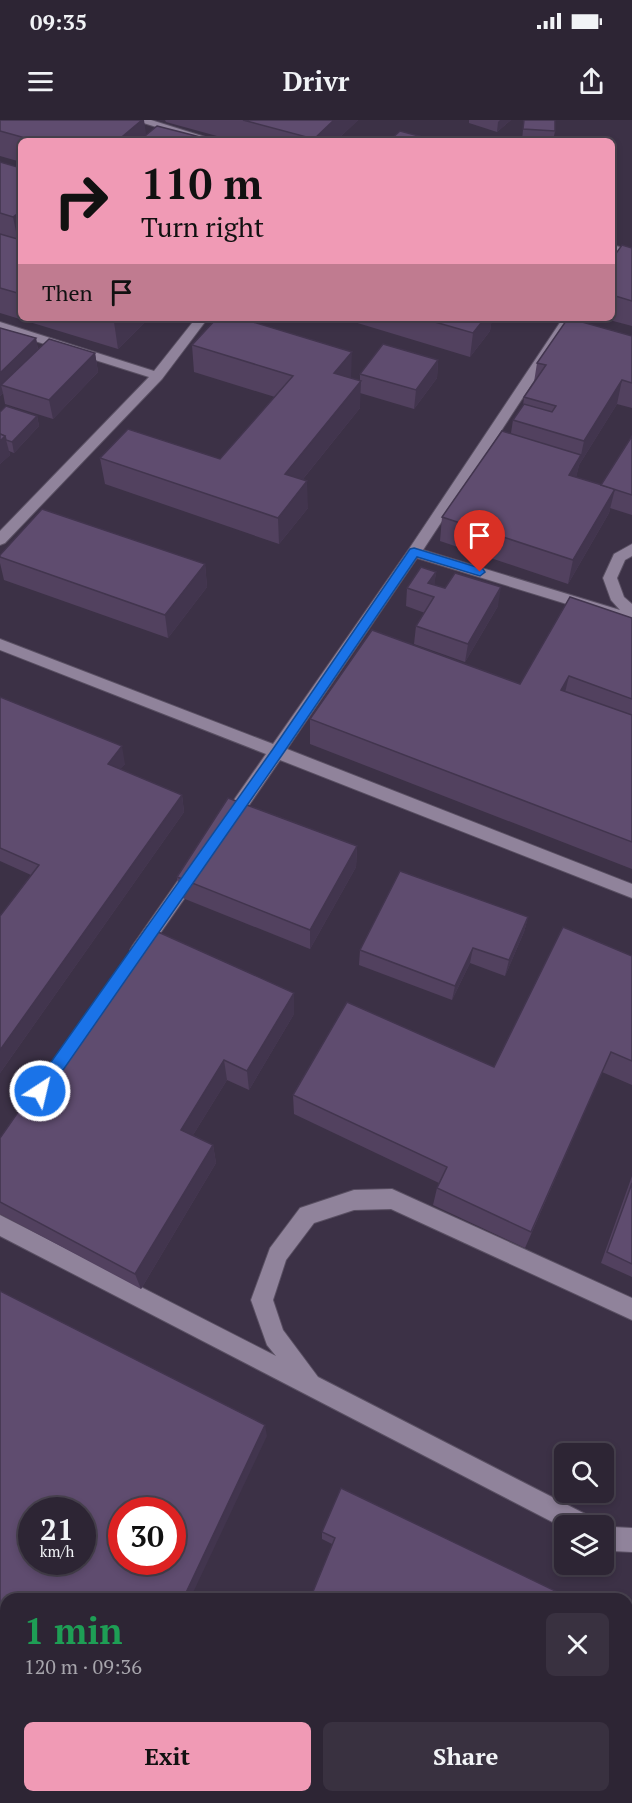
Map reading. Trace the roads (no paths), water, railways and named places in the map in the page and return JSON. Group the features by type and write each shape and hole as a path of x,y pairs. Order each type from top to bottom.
{"street":[{"path":"139,120 202,138"},
{"path":"0,540 158,376 200,321"},
{"path":"217,839 414,552 568,321"},
{"path":"0,326 158,376"},
{"path":"632,549 619,557 610,578 618,600 632,612"},
{"path":"414,552 632,619"},
{"path":"0,644 632,891"},
{"path":"129,964 203,858"},
{"path":"312,1384 275,1337 262,1300 277,1255 306,1215 354,1200 392,1199 632,1309"},
{"path":"0,1225 564,1515"},
{"path":"614,1539 632,1540"}]}
